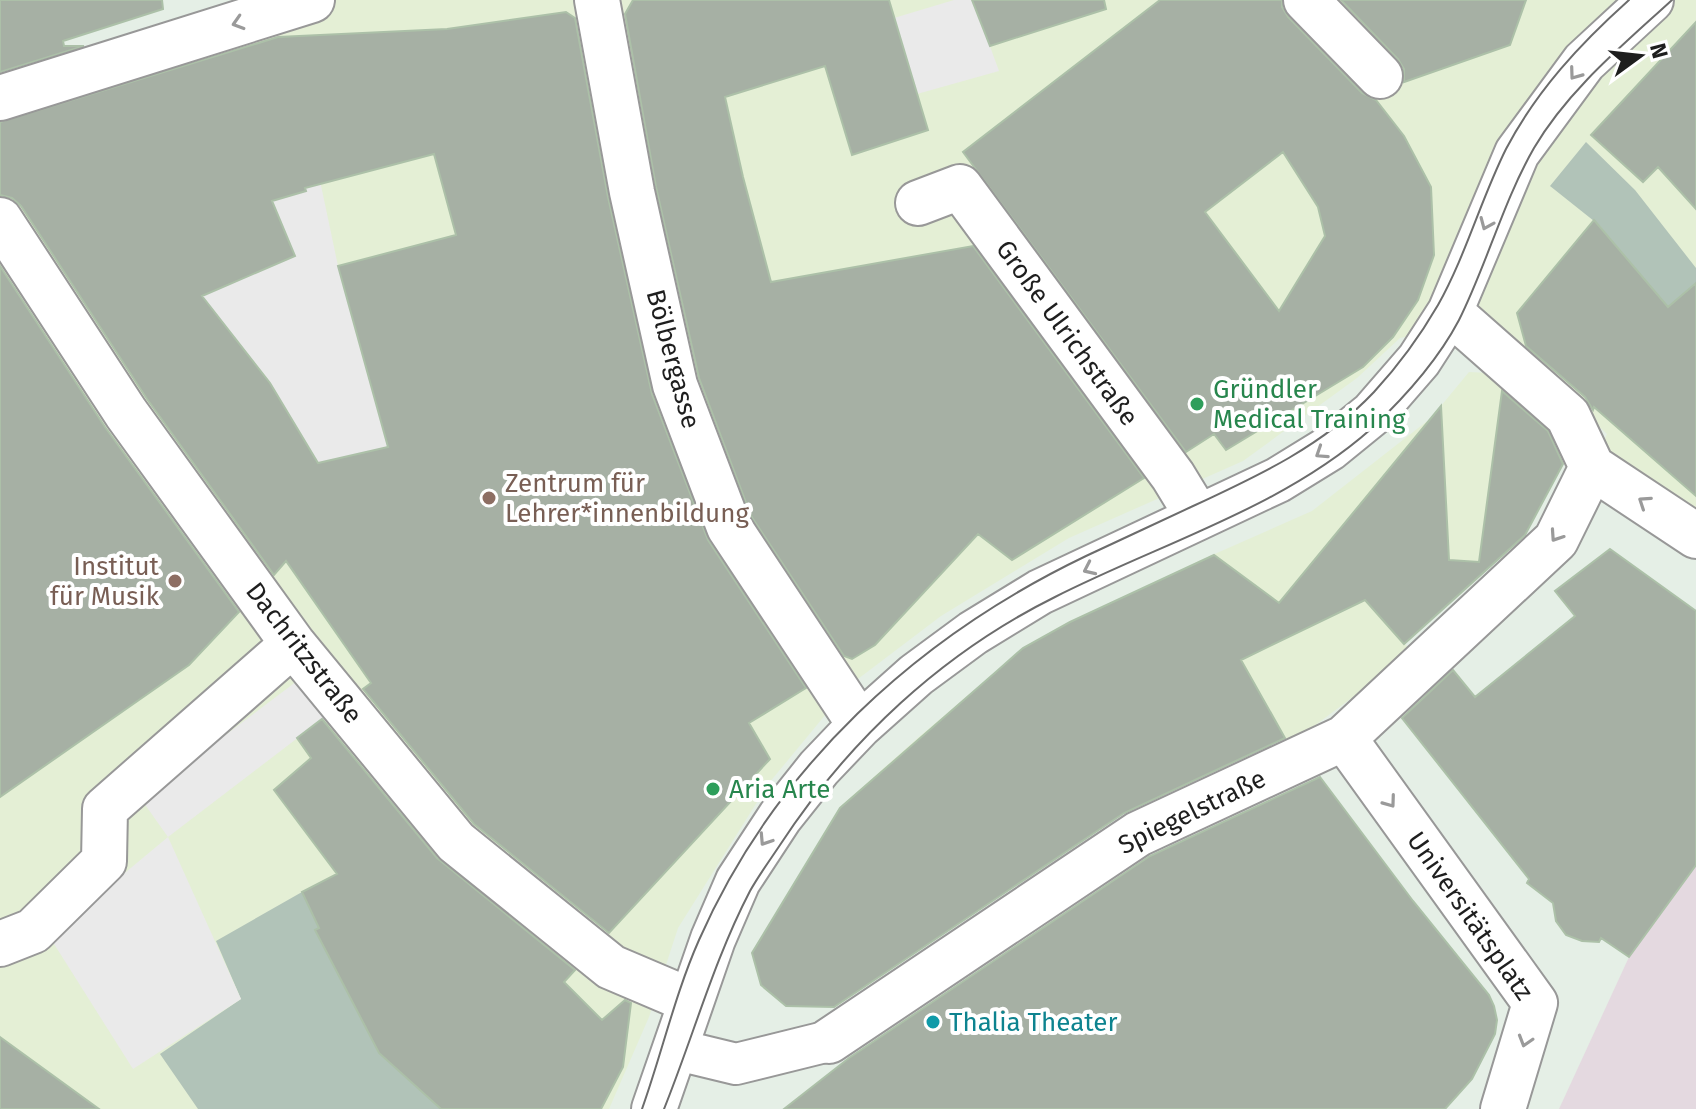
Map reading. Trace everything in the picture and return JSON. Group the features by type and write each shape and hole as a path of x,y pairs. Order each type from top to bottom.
{"street":[{"path":"0,98 312,0"},
{"name":"Bölbergasse","path":"597,0 632,192 675,385 729,527 860,725"},
{"path":"1306,0 1380,76"},
{"path":"654,1109 691,1001 738,881 780,817 819,768 860,725 916,675 973,633 1040,592 1278,480 1330,448 1373,413 1419,360 1450,312 1517,153 1584,62 1651,0"},
{"name":"Große Ulrichstraße","path":"918,203 960,187 1173,476 1198,517"},
{"name":"Dachritzstraße","path":"0,220 126,413 293,644 456,842 611,967 691,1001"},
{"path":"1450,312 1568,416 1592,467 1696,536"},
{"name":"Spiegelstraße","path":"674,1049 736,1064 829,1041 1138,834 1344,738 1556,540 1592,467"},
{"path":"0,944 33,931 104,861 105,809 293,644"},
{"name":"Universitätsplatz","path":"1344,738 1535,1003 1503,1109"}],"shaded area":[{"path":"321,0 1696,0 1696,536 1592,467 1607,434 1488,321 1400,338 1357,378 1243,461 1069,538 941,616 850,685 769,783 678,928 649,1017 609,1109 0,1109 0,106"},
{"path":"954,0 973,0 999,71 917,94 894,18"},
{"path":"311,138 338,266 388,447 318,463 267,378 202,296 272,201 294,142"},
{"path":"1586,142 1635,190 1696,268 1696,283 1665,310 1599,225 1550,186"},
{"path":"1469,372 1490,373 1560,434 1566,460 1524,537 1405,644 1409,648 1365,688 1290,744 1281,731 1148,792 944,930 812,1007 786,1006 761,985 752,953 840,807 920,736 997,671 1055,632 1201,560 1312,511 1431,418"},
{"path":"301,678 329,714 168,837 141,799"},
{"path":"168,837 241,999 133,1069 49,936"},
{"path":"1696,865 1696,1109 1559,1109 1629,957"},
{"path":"302,892 319,928 315,930 379,1053 441,1109 198,1109 160,1054 241,999 216,941"}],"building":[{"path":"0,0 162,0 163,9 63,41 64,46 84,46 0,72"},
{"path":"633,0 889,0 928,130 852,155 825,66 725,97 771,282 973,246 1144,478 1012,560 978,534 875,645 852,659 844,656 751,516 699,378 656,187 625,14"},
{"path":"972,0 1104,0 1106,9 990,46"},
{"path":"1160,0 1282,0 1288,17 1362,93 1376,100 1404,136 1431,187 1434,255 1418,300 1393,337 1363,367 1226,450 1214,434 1186,452 963,152","holes":["1283,152 1318,207 1325,236 1279,311 1205,212"]},
{"path":"1341,0 1526,0 1510,45 1404,82 1404,69 1398,59"},
{"path":"566,12 575,18 608,197 652,394 708,540 806,688 749,723 770,759 609,933 474,824 363,689 371,683 286,561 274,575 147,399 21,206 12,198 0,195 0,122 278,37 447,29","holes":["434,154 456,235 338,266 388,447 318,463 270,383 202,296 295,256 272,201 306,191 305,188"]},
{"path":"1696,22 1696,209 1658,167 1643,182 1591,135"},
{"path":"1594,220 1668,307 1696,283 1696,496 1594,407 1593,410 1585,397 1526,346 1517,313"},
{"path":"0,266 105,427 239,612 189,665 0,797"},
{"path":"1502,391 1548,431 1563,464 1525,535 1404,644 1365,600 1241,660 1285,738 1124,813 834,1007 786,1006 761,985 752,953 840,808 1023,648 1070,622 1214,555 1279,603 1441,406 1449,560 1479,562"},
{"path":"1610,549 1696,611 1696,865 1629,957 1601,938 1599,942 1582,941 1566,935 1556,921 1553,903 1527,883 1529,879 1402,718 1453,670 1475,697 1575,616 1555,591"},
{"path":"322,719 437,858 575,970 564,982 602,1020 625,1000 631,1003 623,1067 601,1109 441,1109 379,1053 315,930 319,928 302,892 337,874 274,790 311,758 297,738"},
{"path":"1320,777 1413,901 1489,995 1494,1006 1497,1020 1495,1034 1472,1079 1445,1109 784,1109 849,1058 1150,856"},
{"path":"0,1037 99,1109 0,1109"}],"tram line":[{"path":"642,1109 699,940 731,877 768,818 810,764 909,667 965,626 1024,589 1086,556 1265,471 1311,444 1354,411 1400,361 1438,305 1506,149 1531,107 1577,51 1629,0"},
{"path":"664,1109 715,971 750,891 836,770 901,703 936,673 1014,619 1259,503 1336,457 1371,429 1420,378 1451,335 1523,169 1548,127 1597,69 1672,0"}],"place":[{"name":"Gründler Medical Training","path":"1197,404"},
{"name":"Zentrum für Lehrer*innenbildung","path":"489,498"},
{"name":"Institut für Musik","path":"175,581"},
{"name":"Aria Arte","path":"713,789"},
{"name":"Thalia Theater","path":"933,1022"}]}
